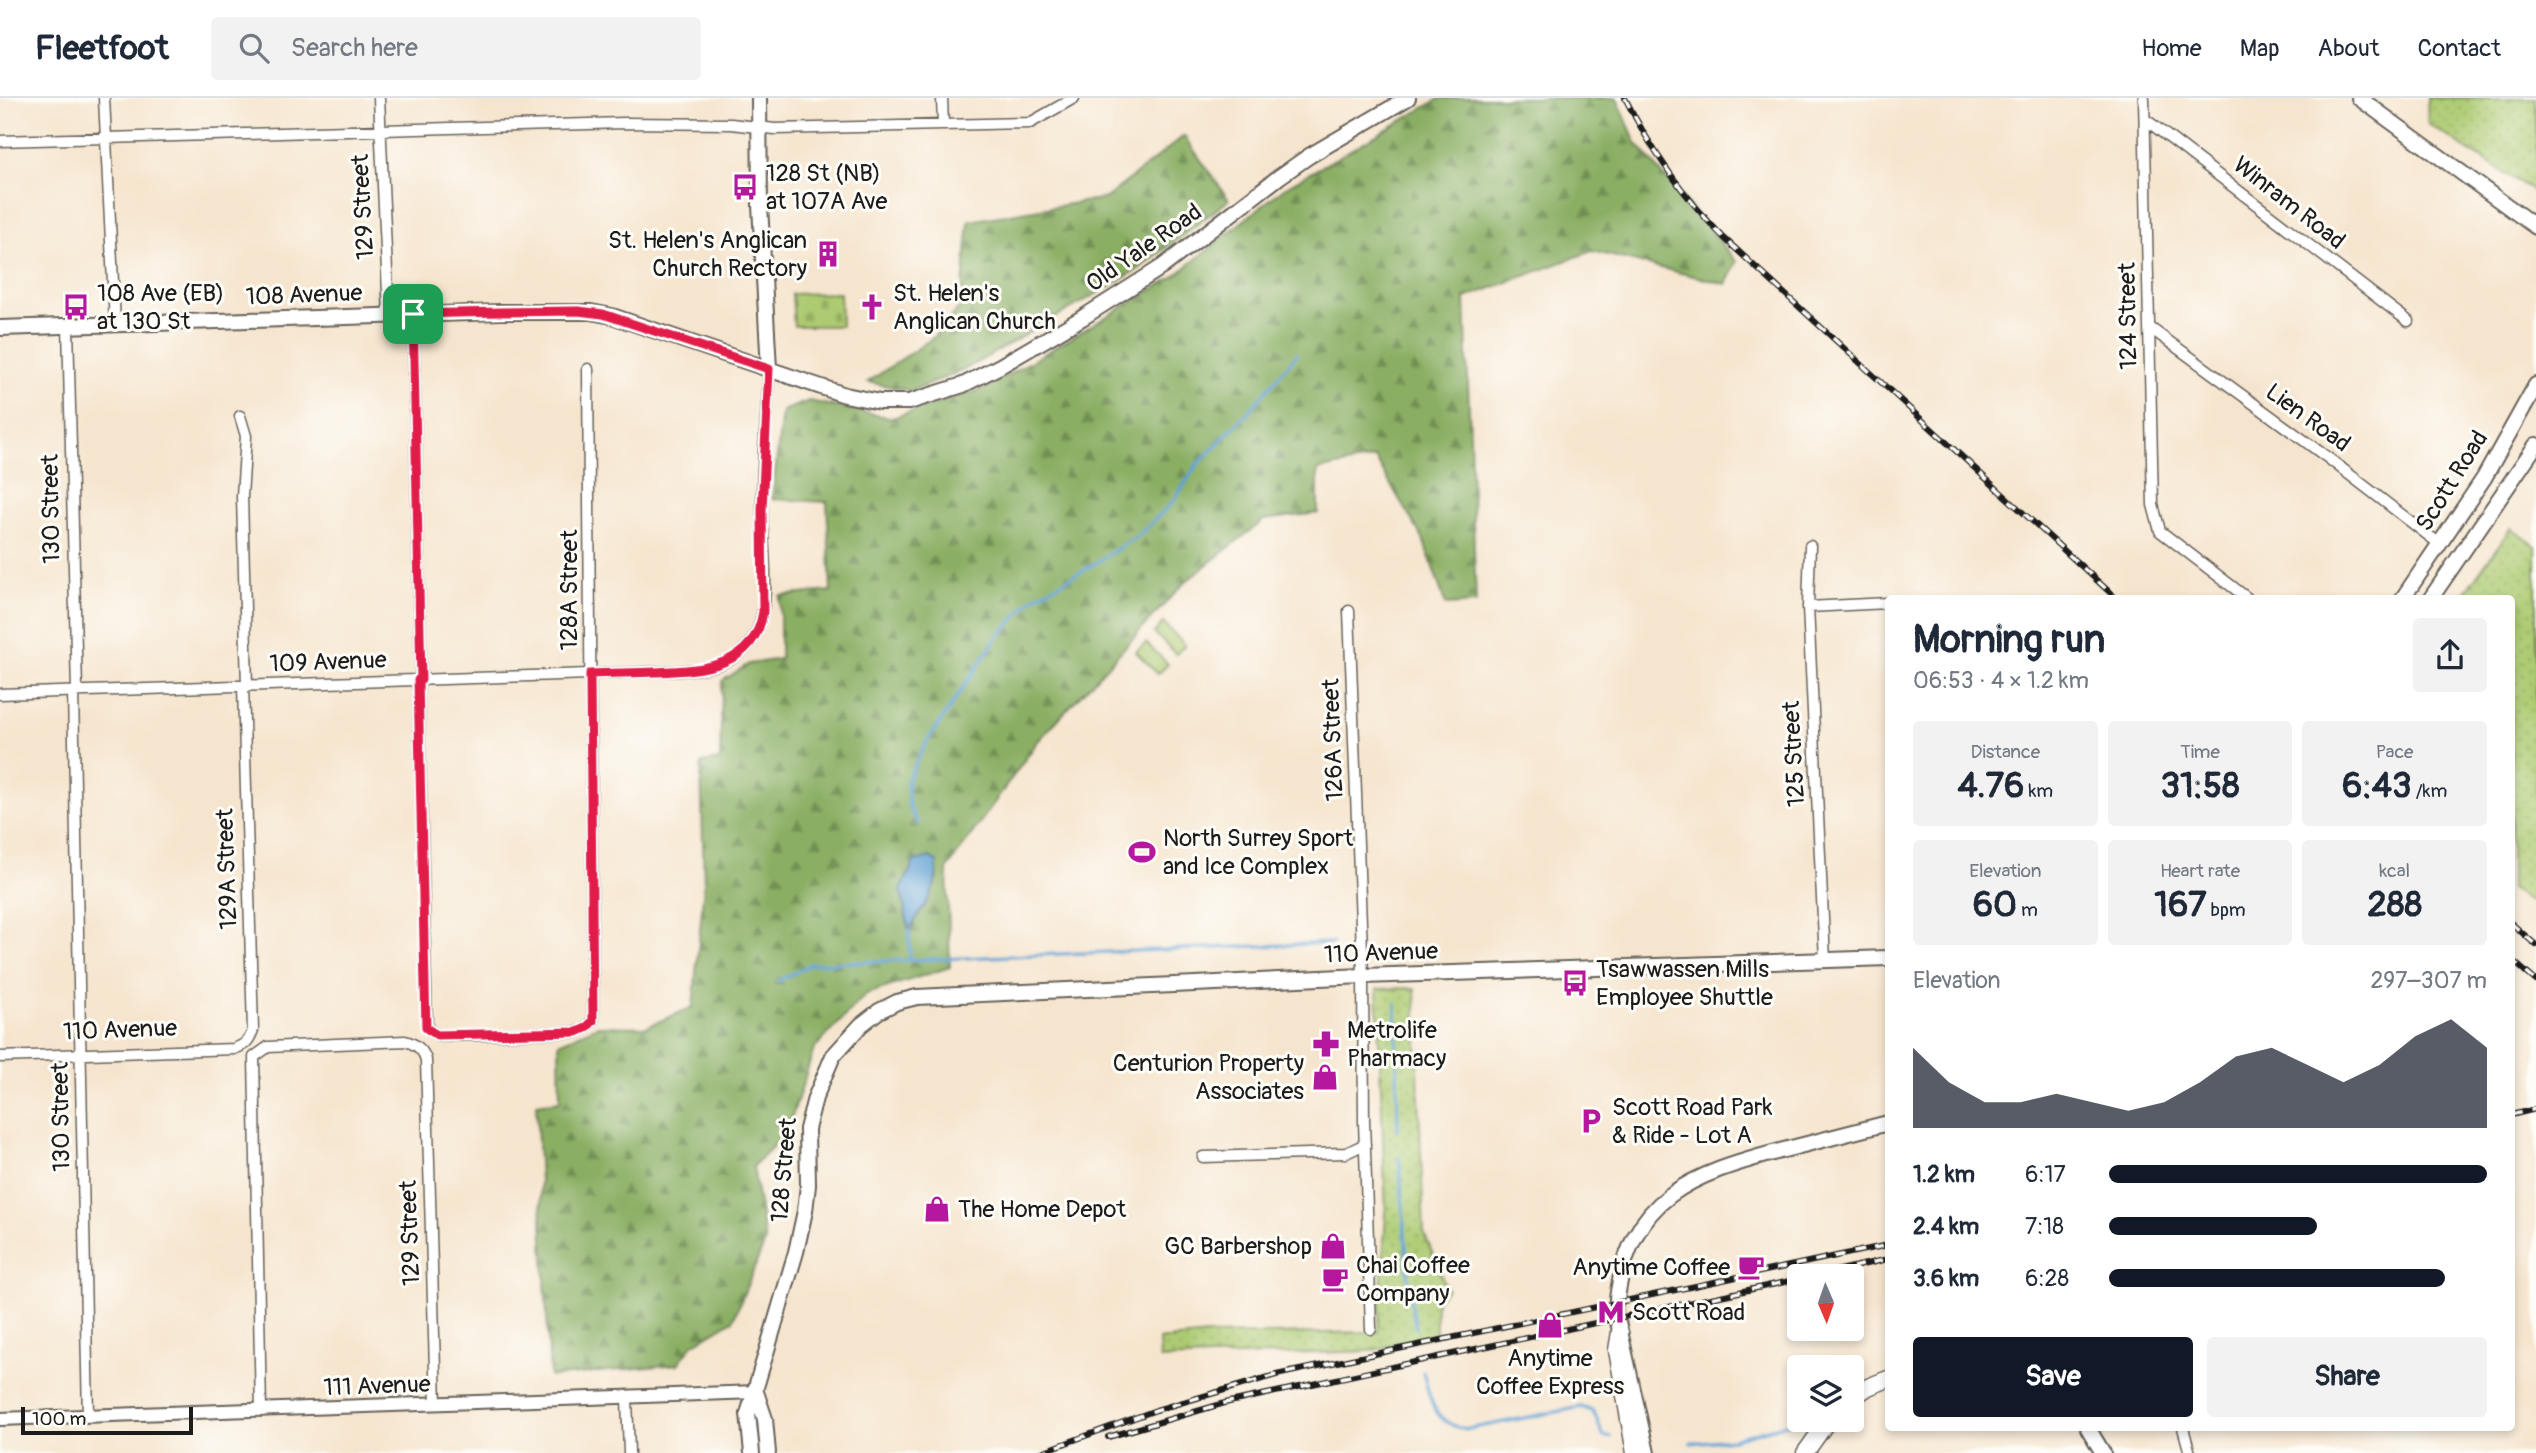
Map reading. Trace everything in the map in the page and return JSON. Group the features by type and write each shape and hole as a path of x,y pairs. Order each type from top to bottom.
{"main road":[{"path":"759,98 760,205 769,369"},
{"name":"Old Yale Road","path":"769,369 845,395 880,402 909,402 963,385 1020,355 1162,267 1289,170 1408,98"},
{"path":"2358,98 2536,227"},
{"name":"108 Avenue","path":"0,328 413,314 591,312 612,316 769,369"},
{"name":"Scott Road","path":"2405,595 2484,478 2536,385"},
{"name":"Scott Road","path":"2433,595 2536,444"},
{"name":"110 Avenue","path":"878,1011 917,997 1363,976 1885,958"},
{"name":"128 Street","path":"752,1453 748,1414 800,1237 808,1185 807,1129 815,1098 833,1056 861,1025 878,1011"},
{"path":"1617,1299 1623,1263 1637,1232 1664,1199 1679,1187 1718,1168 1885,1124"},
{"path":"1619,1327 1617,1350 1635,1453"},
{"path":"1619,1327 1647,1453"},
{"path":"1864,1390 1885,1380"},
{"path":"756,1392 765,1419 768,1453"},
{"path":"2090,1431 2103,1453"},
{"path":"1806,1451 1820,1432"}],"street":[{"path":"104,98 115,324"},
{"name":"129 Street","path":"379,98 389,315"},
{"path":"942,98 943,125"},
{"path":"0,141 624,123 731,124 760,127 1030,123 1074,98"},
{"name":"124 Street","path":"2144,98 2153,505 2160,531 2243,595"},
{"name":"Winram Road","path":"2145,119 2408,321"},
{"path":"413,314 419,680"},
{"name":"130 Street","path":"68,326 88,1416"},
{"name":"Lien Road","path":"2149,327 2328,458 2441,545"},
{"name":"128A Street","path":"419,680 426,1028 437,1035 577,1032 586,1028 593,1021 589,369"},
{"name":"109 Avenue","path":"0,694 590,674 692,670 715,666 737,655 755,636 763,612 762,510 769,369"},
{"name":"129A Street","path":"240,416 246,436 242,496 253,1030 250,1038 241,1046"},
{"name":"125 Street","path":"1810,546 1808,607 1825,960"},
{"path":"1808,607 1885,603"},
{"name":"126A Street","path":"1349,611 1363,976 1371,1329"},
{"name":"129 Street","path":"261,1411 252,1063 254,1057 268,1047 405,1041 424,1052 426,1060 436,1405"},
{"name":"110 Avenue","path":"0,1057 234,1049 241,1046"},
{"path":"1203,1157 1346,1153 1365,1144"},
{"name":"111 Avenue","path":"0,1419 756,1392"},
{"path":"626,1398 629,1453"},
{"path":"2184,1431 2190,1453"}],"green space":[{"path":"1441,98 1617,98 1636,143 1737,262 1726,284 1592,251 1465,298 1476,603 1446,605 1423,539 1375,458 1318,470 1318,513 1264,520 1185,582 1038,741 947,869 950,967 866,994 814,1049 787,1132 753,1166 765,1242 733,1320 693,1344 678,1364 550,1377 536,1104 560,1101 559,1043 597,1026 646,1027 693,1007 704,885 701,763 720,760 722,681 749,664 780,659 780,596 831,591 827,502 772,499 782,411 809,401 892,418 986,388 1175,276 1284,188"},
{"path":"2427,98 2536,98 2536,193 2428,124"},
{"path":"1184,136 1229,200 1136,271 964,370 912,391 868,382 934,337 961,306 969,221 1106,198"},
{"path":"840,293 841,326 794,326 792,294"},
{"path":"2511,528 2536,546 2536,905 2515,892 2515,595 2463,595"},
{"path":"1163,623 1185,645 1176,654 1154,633"},
{"path":"1146,643 1168,664 1158,674 1136,652"},
{"path":"1415,988 1424,1233 1447,1289 1436,1300 1436,1336 1369,1351 1160,1359 1159,1340 1209,1335 1378,1332 1386,1214 1377,989"}],"water":[{"path":"930,857 937,862 935,883 929,899 909,931 901,890 914,861"}],"waterway":[{"path":"918,824 909,807 907,781 926,743 996,639 1033,598 1088,568 1140,534 1173,502 1196,466 1251,409 1297,354"},
{"path":"909,931 910,960"},
{"path":"778,981 811,964 1333,943"},
{"path":"1396,1003 1398,1130"},
{"path":"1399,1157 1410,1297 1416,1328"},
{"path":"1423,1372 1435,1410 1440,1417 1456,1427 1468,1429 1581,1407 1593,1411 1604,1437 1611,1437"},
{"path":"1691,1443 1733,1439 1787,1424"}],"tunnel":[{"path":"1617,1299 1618,1322"}],"railway":[{"path":"1625,98 1669,172 1724,238 2113,595"},
{"path":"2515,927 2536,945"},
{"path":"2515,963 2536,981"},
{"path":"2515,1114 2536,1109"},
{"path":"1039,1453 1156,1410 1276,1375 1885,1246"},
{"path":"1864,1265 1885,1260"},
{"path":"1108,1437 1225,1403 1787,1282"}],"place":[{"name":"128 St (NB) at 107A Ave","path":"745,187"},
{"name":"St. Helen's Anglican Church Rectory","path":"828,254"},
{"name":"108 Ave (EB) at 130 St","path":"76,307"},
{"name":"St. Helen's Anglican Church","path":"872,307"},
{"name":"North Surrey Sport and Ice Complex","path":"1142,852"},
{"name":"Tsawwassen Mills Employee Shuttle","path":"1575,983"},
{"name":"Metrolife Pharmacy","path":"1326,1044"},
{"name":"Centurion Property Associates","path":"1325,1077"},
{"name":"Scott Road Park & Ride - Lot A","path":"1591,1121"},
{"name":"The Home Depot","path":"937,1209"},
{"name":"GC Barbershop","path":"1333,1246"},
{"name":"Anytime Coffee","path":"1751,1267"},
{"name":"Chai Coffee Company","path":"1335,1279"},
{"name":"Scott Road","path":"1611,1312"},
{"name":"Anytime Coffee Express","path":"1550,1325"}],"route":[{"path":"591,312 612,316 769,369 762,510 764,596 761,624 755,636 737,655 706,668 590,674 593,1021 577,1032 437,1035 426,1028 413,314 591,312"}]}
